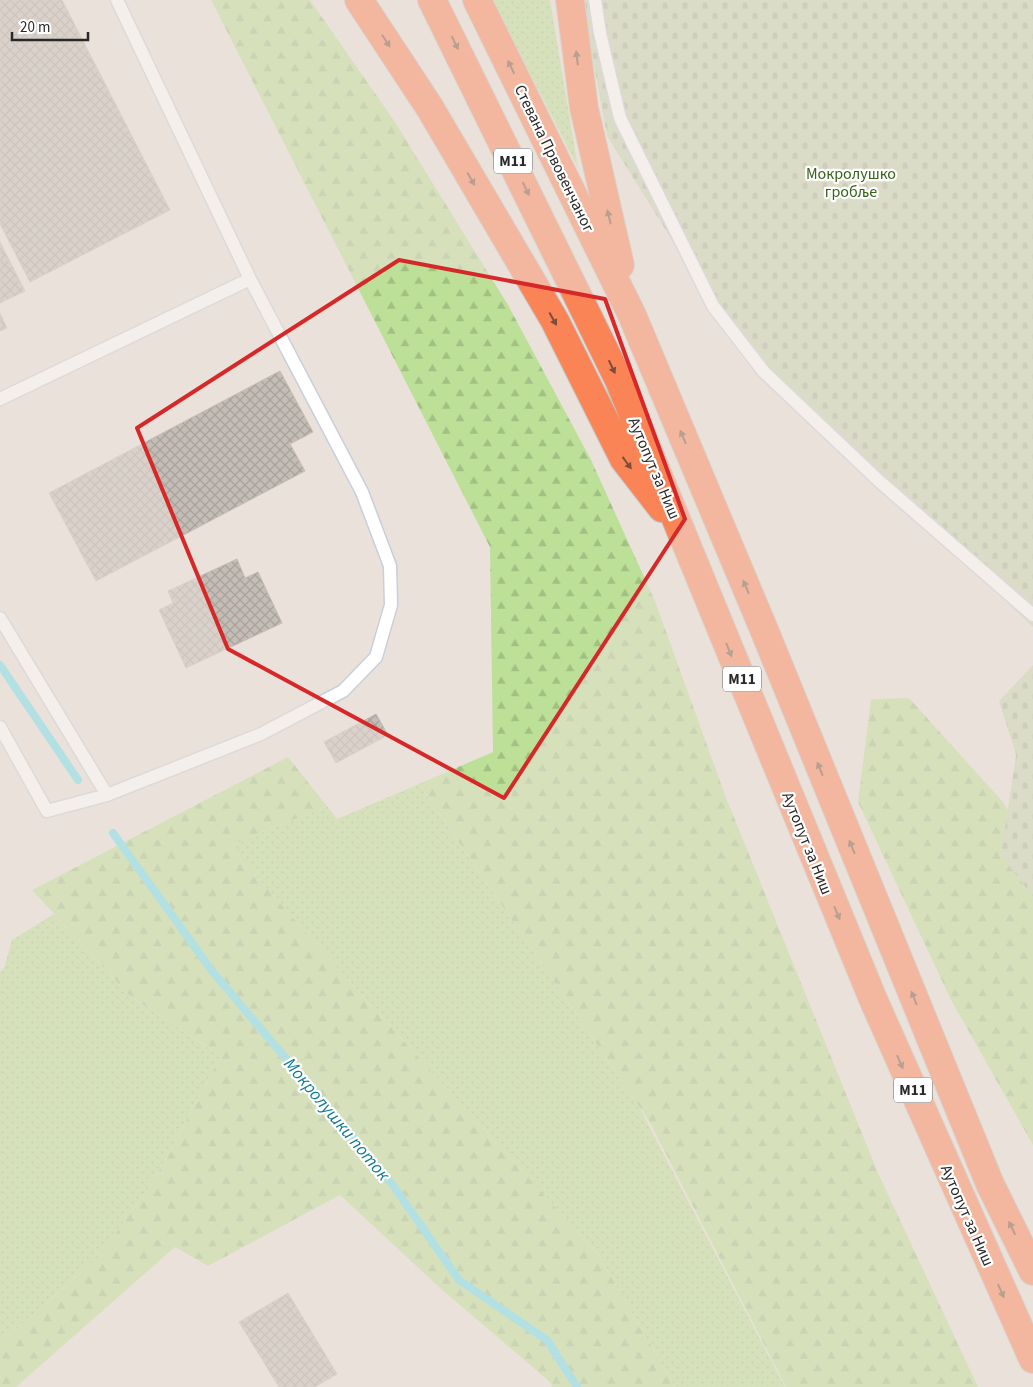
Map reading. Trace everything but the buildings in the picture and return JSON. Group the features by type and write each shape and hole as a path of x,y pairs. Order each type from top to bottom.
{"highway":[{"path":"359,0 430,108 555,321 624,459 686,539"},
{"name":"Аутопут за Ниш","path":"432,0 618,380 686,539 872,999 1033,1359"},
{"name":"Стевана Првовенчаног","path":"477,0 632,316"},
{"path":"570,0 584,108 632,316"},
{"name":"Аутопут за Ниш","path":"632,316 764,632 990,1184 1033,1271"}],"lane":[{"path":"0,727 47,811 107,795 261,734 343,692 376,657 391,605 390,566 362,492 250,279 117,0"},
{"path":"595,0 600,33 620,118 713,306 764,372 879,482 1033,615"},
{"path":"0,399 250,279"},
{"path":"0,618 107,795"}],"highlighted area":[{"path":"399,260 605,299 685,519 504,798 228,649 137,428"}],"green space":[{"path":"211,0 310,0 395,122 508,305 591,460 655,601 725,795 878,1173 978,1387 786,1387 649,1121 419,784 493,752 490,547"},
{"path":"493,0 550,0 578,168"},
{"name":"Мокролушко гробље","path":"582,0 1033,0 1033,627 764,372 713,306 607,136"},
{"path":"1033,665 1033,897 1001,855 1016,755 999,701"},
{"path":"909,698 1003,802 1033,852 1033,1145 951,1000 858,802 871,699"},
{"path":"288,757 327,806 229,846 358,991 598,1254 675,1387 552,1387 550,1382 440,1288 340,1195 208,1266 175,1247 16,1387 0,1387 0,1343 99,1257 154,1180 221,1056 130,996 32,890"},
{"path":"419,784 638,1105 785,1387 675,1387 598,1254 358,991 229,846 327,806 337,819"},
{"path":"54,914 130,996 221,1056 154,1180 99,1257 0,1343 0,972 4,968 12,940"}],"waterway":[{"name":"Мокролушки поток","path":"0,665 78,780"},
{"name":"Мокролушки поток","path":"113,833 212,971 392,1184 459,1280 547,1340 577,1387"}]}
